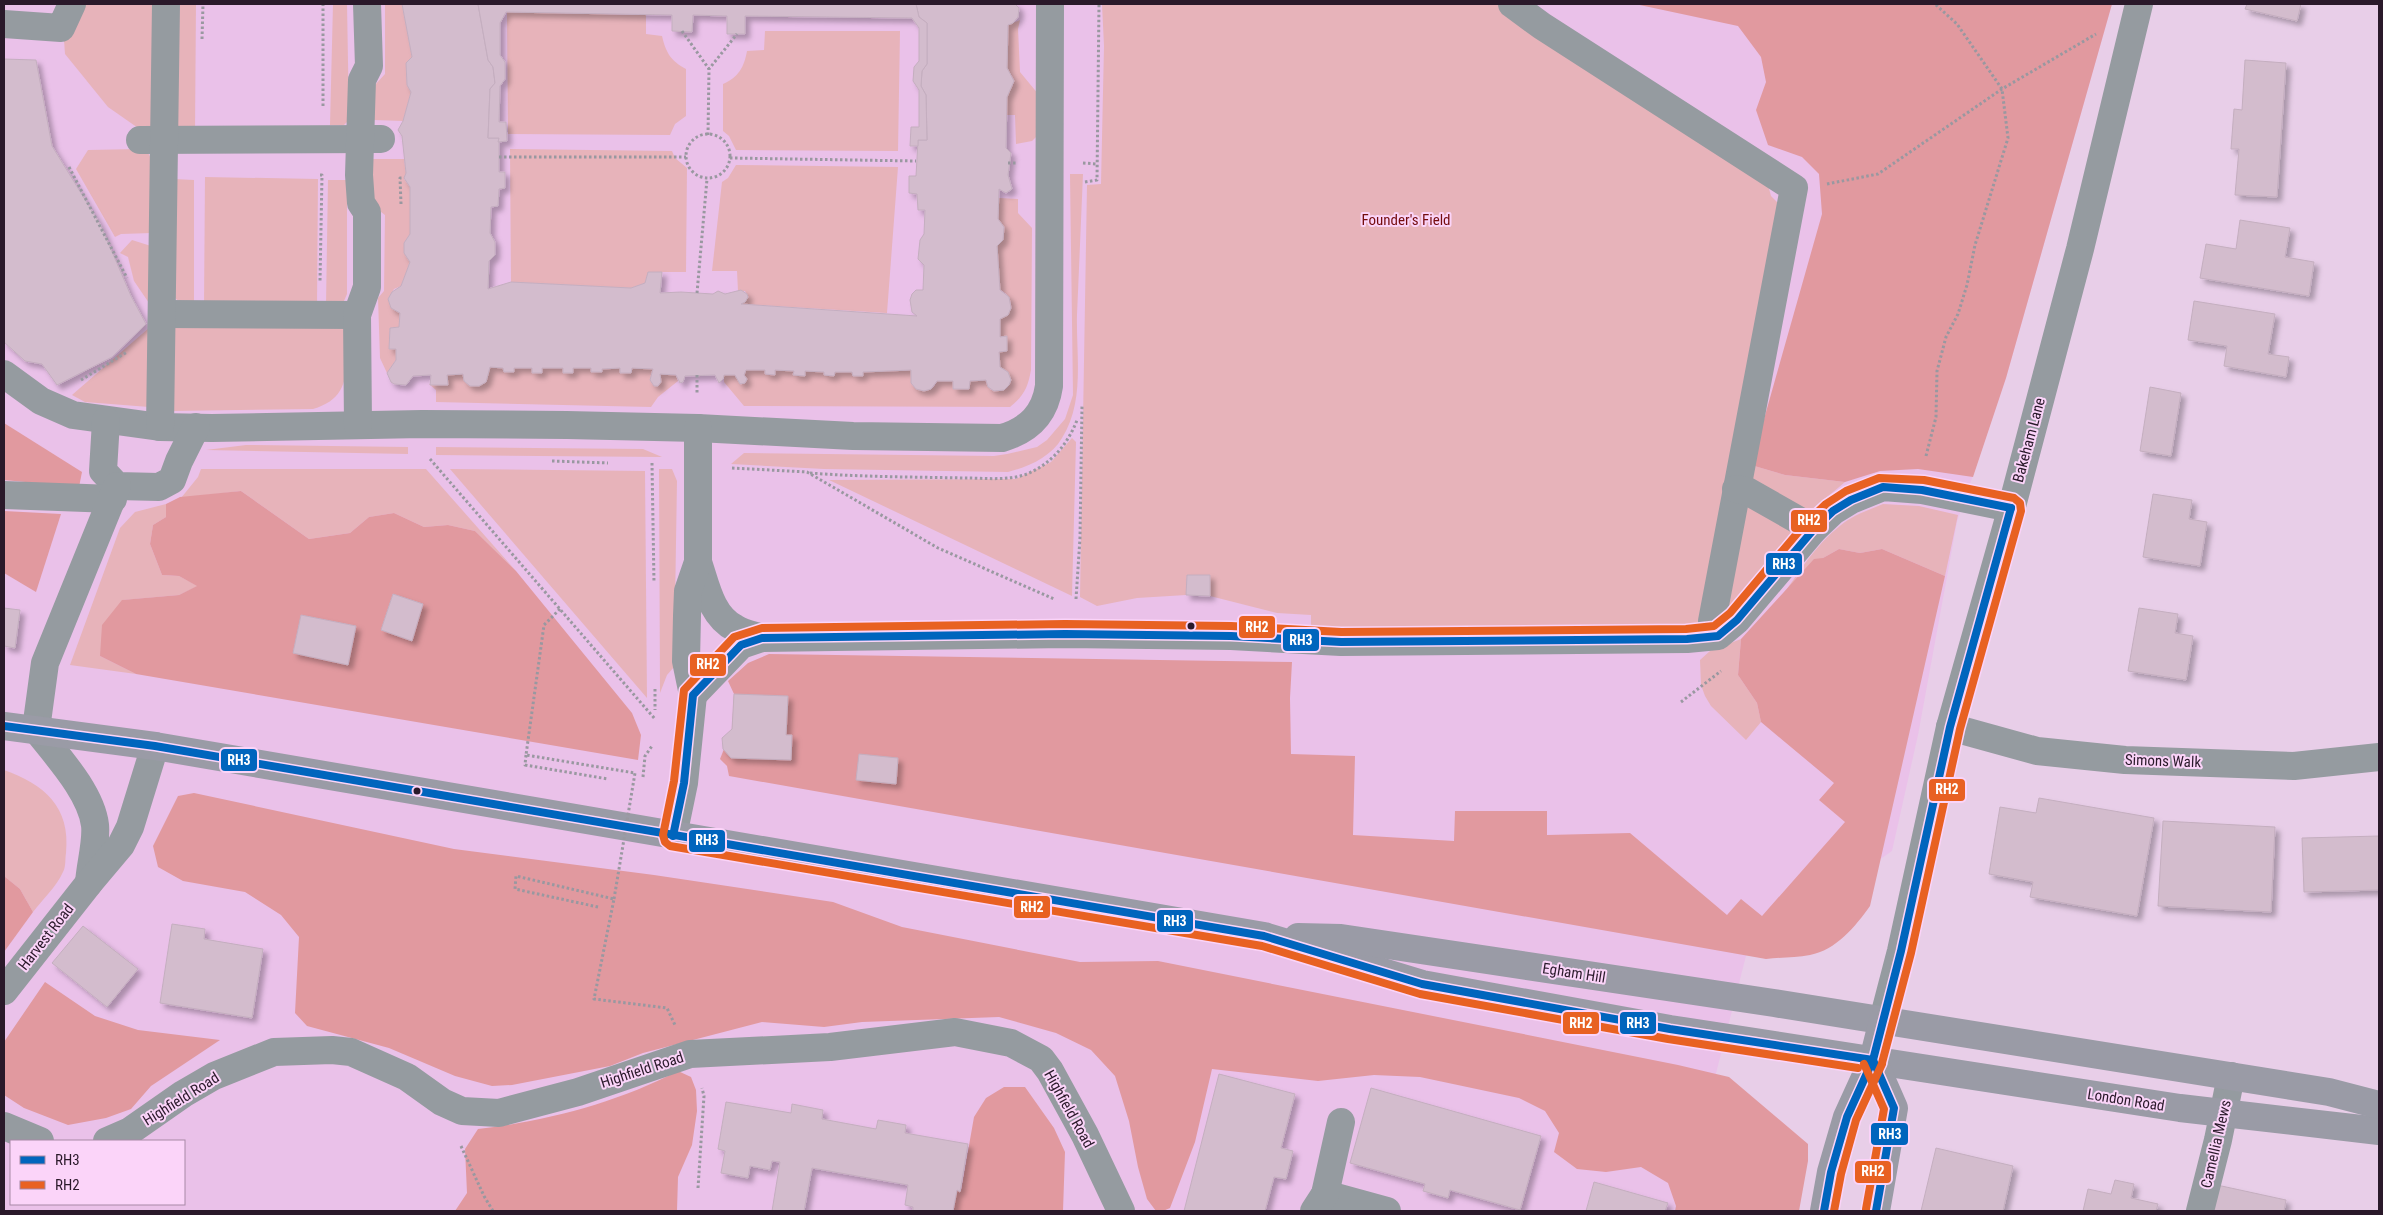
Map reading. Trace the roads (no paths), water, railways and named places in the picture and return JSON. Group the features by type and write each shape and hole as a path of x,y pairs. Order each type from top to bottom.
{"main road":[{"name":"Egham Hill","path":"4,726 155,746 1264,936 1422,984 1670,1029 1873,1060"},
{"name":"Egham Hill","path":"1264,936 1341,938 1883,1020"},
{"path":"1824,1211 1831,1172 1847,1117 1873,1060 1883,1020 2329,1092 2379,1105"},
{"path":"1873,1060 1894,1108 1876,1211"},
{"name":"London Road","path":"1873,1060 1973,1077 2223,1114 2379,1131"}],"street":[{"path":"32,33 72,4"},
{"path":"160,417 164,314 152,140 166,4"},
{"path":"358,425 357,316 367,287 367,212 361,203 370,140 362,80 369,66 367,4"},
{"path":"4,374 49,405 73,415 106,421 160,417 196,427 422,424 698,428 853,436 1002,438 1027,428 1036,419 1045,403 1049,386 1050,4"},
{"path":"1512,4 1542,26 1794,188 1712,620"},
{"name":"Bakeham Lane","path":"1883,1020 1904,936 1950,726 2009,516 2080,249 2138,4"},
{"path":"152,140 370,140"},
{"path":"164,314 320,314 357,316"},
{"path":"106,421 103,471 115,492"},
{"path":"4,495 89,496 159,487 172,480 196,427"},
{"path":"673,836 684,783 693,694 686,661 688,591 698,562 698,428"},
{"path":"698,562 715,609 727,623 736,629 762,638 1075,634 1231,636 1341,642 1702,637 1718,636 1737,620 1814,529 1833,511 1851,500 1883,487 1922,490 2009,516"},
{"path":"1736,489 1747,491 1814,529"},
{"path":"89,883 95,825 90,808 85,795 36,729 45,664 115,492"},
{"path":"693,694 741,646 762,638"},
{"name":"Simons Walk","path":"1950,726 2037,751 2125,760 2294,766 2379,757"},
{"name":"Harvest Road","path":"4,992 89,883 122,845 130,827 155,746"},
{"name":"Highfield Road","path":"110,1140 130,1131 183,1094 214,1076 274,1052 332,1050 351,1052 407,1077 442,1102 462,1111 499,1113 578,1092 690,1054 830,1047 955,1032 1011,1043 1041,1059 1050,1071 1085,1135 1122,1211"},
{"name":"Camellia Mews","path":"2200,1211 2231,1076"},
{"path":"1341,1122 1319,1203 1386,1211"},
{"path":"4,1126 38,1140"}],"park label":[{"name":"Founder's Field","path":"1406,220"}]}
